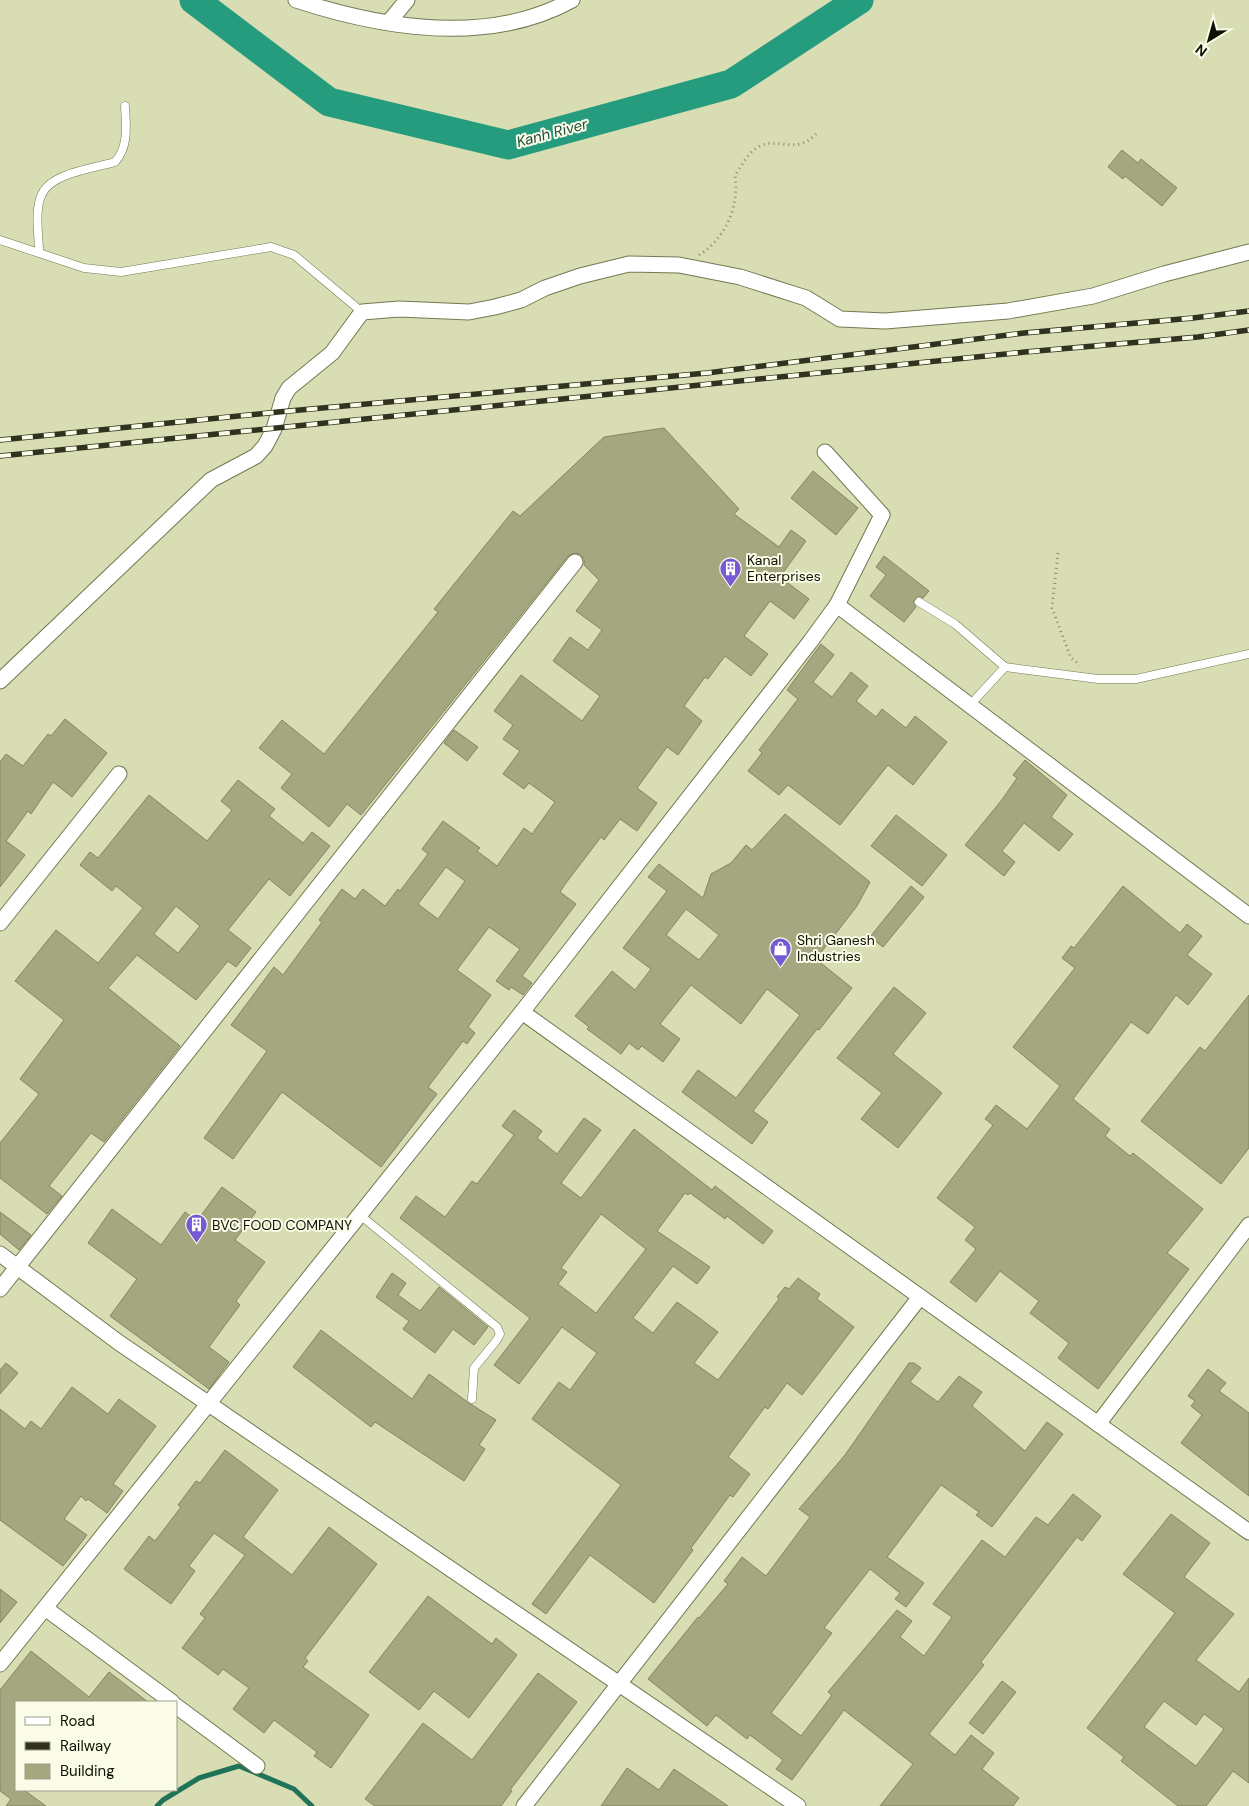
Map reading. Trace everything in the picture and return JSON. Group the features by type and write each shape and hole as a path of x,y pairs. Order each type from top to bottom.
{"street":[{"path":"296,0 338,14 389,22 418,26 484,28 552,11 572,0"},
{"path":"389,22 407,0"},
{"path":"0,681 211,480 256,456 266,446 274,430 283,398 289,388 332,353 362,312 399,309 469,312 504,305 580,276 629,264 678,265 740,277 806,298 840,319 885,321 1008,311 1093,296 1164,274 1249,252"},
{"path":"0,1664 522,1012 837,605 882,515 825,452"},
{"path":"0,1288 575,562"},
{"path":"837,605 1249,916"},
{"path":"0,923 119,774"},
{"path":"522,1012 1249,1532"},
{"path":"1098,1424 1249,1225"},
{"path":"0,1254 118,1342 798,1806"},
{"path":"524,1806 920,1297"},
{"path":"45,1608 171,1701"},
{"path":"178,1707 257,1766"}],"lane":[{"path":"39,252 38,211 41,194 51,182 61,177 115,162 121,155 127,134 125,106"},
{"path":"0,240 84,268 121,272 271,247 294,255 362,312"},
{"path":"919,602 955,624 1006,667 1098,679 1136,679 1249,654"},
{"path":"969,706 1006,667"},
{"path":"360,1215 496,1327 500,1334 474,1368 472,1399"}],"path":[{"path":"678,265 701,254 722,232 735,206 737,193 735,176 753,151 766,144 777,142 795,146 806,144 816,134"},
{"path":"1058,553 1052,608 1071,658 1098,679"}],"building":[{"path":"1122,150 1138,163 1141,159 1177,188 1162,206 1125,176 1123,179 1108,167"},
{"path":"664,428 739,509 734,514 779,547 791,530 806,541 780,577 809,599 794,619 770,601 744,636 768,654 751,676 725,656 708,679 705,677 684,706 702,721 678,755 667,747 637,788 657,803 637,831 620,819 604,840 601,837 566,883 560,892 576,904 522,976 532,983 523,995 511,987 509,990 496,981 520,949 489,927 457,970 491,995 468,1027 475,1033 467,1044 463,1041 428,1087 437,1094 381,1167 282,1092 233,1159 204,1138 267,1051 231,1025 274,967 283,975 322,922 319,920 342,889 355,899 363,889 385,906 398,889 400,891 428,854 422,849 443,821 480,848 477,851 497,866 524,828 532,834 555,802 529,783 524,789 503,774 520,751 503,739 513,725 494,711 521,675 582,721 600,696 553,661 570,637 588,650 602,630 576,611 599,580 584,565 584,559 580,554 576,553 568,556 361,815 347,804 329,827 281,788 292,774 259,748 282,720 324,754 438,612 434,609 513,511 520,516 604,437","holes":["446,867 465,881 438,919 418,904"]},
{"path":"813,471 858,508 836,535 791,498"},
{"path":"884,556 929,591 923,598 919,596 915,599 913,602 916,607 904,622 870,596 886,575 876,567"},
{"path":"821,644 834,655 813,682 832,697 851,672 868,686 856,701 876,717 882,709 906,728 915,716 947,742 913,785 888,765 840,825 788,785 779,795 748,771 762,753 759,750 798,699 787,690"},
{"path":"65,719 107,753 72,797 53,782 31,814 28,811 6,841 25,855 0,887 0,762 6,754 23,766 48,734 51,736"},
{"path":"454,730 478,747 467,761 444,743"},
{"path":"1025,760 1067,795 1051,817 1073,834 1059,851 1024,823 1002,851 1015,862 1004,876 965,845 1001,801 1017,778 1013,775"},
{"path":"238,780 275,809 269,816 303,843 312,832 330,846 290,896 269,879 228,930 251,948 236,967 228,961 196,1000 137,955 108,988 180,1046 104,1142 91,1133 49,1186 62,1196 47,1214 0,1178 0,1143 39,1094 20,1079 64,1020 15,981 56,930 98,963 143,908 116,886 112,891 80,865 90,852 98,858 149,795 207,841 232,810 221,801","holes":["176,906 200,926 178,953 154,934"]},
{"path":"785,814 870,882 857,906 816,959 852,988 819,1030 817,1029 753,1111 768,1122 752,1144 682,1092 698,1070 736,1098 800,1015 767,989 741,1024 691,985 660,1024 680,1039 663,1062 642,1046 638,1050 629,1043 621,1054 587,1029 589,1027 575,1016 612,971 635,990 651,969 623,948 667,891 648,877 659,864 703,898 711,874 731,863 746,845 752,850","holes":["686,909 719,935 699,960 666,935"]},
{"path":"896,815 947,855 922,886 871,846"},
{"path":"911,886 924,897 883,947 870,937"},
{"path":"1123,886 1180,933 1187,924 1202,936 1187,955 1212,974 1188,1005 1176,995 1148,1034 1131,1022 1073,1099 1110,1129 1105,1136 1130,1156 1133,1153 1203,1209 1167,1253 1189,1269 1098,1389 1058,1358 1069,1343 1030,1313 1039,1301 1000,1271 976,1302 950,1282 976,1249 965,1240 975,1227 937,1198 993,1125 985,1119 996,1105 1027,1129 1060,1086 1013,1047 1075,968 1062,958 1071,946 1074,948"},
{"path":"894,987 926,1013 893,1054 942,1093 898,1148 861,1119 882,1093 837,1058"},
{"path":"1249,995 1249,1148 1221,1184 1141,1121 1200,1047 1205,1051"},
{"path":"514,1110 542,1131 537,1138 557,1154 584,1118 601,1130 561,1183 581,1198 634,1129 712,1190 715,1186 773,1231 763,1244 727,1216 725,1219 690,1193 688,1195 685,1193 657,1231 710,1267 697,1284 673,1266 633,1318 653,1333 677,1302 698,1317 718,1332 694,1363 718,1380 779,1299 777,1297 785,1287 789,1289 798,1278 820,1294 817,1299 854,1327 802,1395 787,1383 768,1409 765,1407 728,1457 750,1474 733,1497 730,1495 654,1603 590,1555 546,1614 532,1604 621,1485 532,1419 559,1382 570,1390 597,1353 562,1327 519,1384 494,1365 530,1318 400,1218 416,1196 445,1217 472,1181 477,1184 514,1135 502,1126","holes":["601,1214 646,1249 596,1313 558,1284 567,1272 561,1268"]},
{"path":"222,1187 256,1212 235,1240 265,1262 236,1301 240,1305 209,1347 229,1362 209,1389 110,1316 137,1279 88,1243 112,1209 161,1245 185,1212 197,1221"},
{"path":"0,1212 31,1235 19,1250 0,1234"},
{"path":"392,1273 406,1283 398,1295 420,1311 439,1287 488,1327 474,1345 453,1329 435,1353 403,1329 409,1321 376,1297"},
{"path":"321,1330 412,1399 429,1374 496,1420 479,1445 485,1449 464,1481 375,1422 371,1427 293,1367"},
{"path":"6,1363 18,1373 0,1394 0,1370"},
{"path":"909,1363 914,1363 921,1368 910,1382 938,1402 959,1376 982,1392 972,1406 1025,1451 1047,1422 1063,1434 992,1527 976,1515 979,1512 941,1485 887,1557 924,1583 906,1607 895,1599 900,1593 870,1569 824,1628 832,1633 771,1713 801,1736 832,1695 828,1692 897,1610 912,1621 900,1637 924,1656 952,1617 933,1604 982,1540 1005,1557 1036,1517 1048,1525 1073,1494 1101,1516 1082,1541 1077,1537 981,1662 984,1665 929,1734 955,1755 971,1735 994,1753 982,1769 1019,1798 1013,1806 880,1806 913,1764 844,1710 792,1780 776,1769 783,1760 750,1735 747,1739 716,1715 707,1726 648,1679 698,1617 728,1584 724,1581 742,1557 766,1576 810,1517 799,1509 845,1455"},
{"path":"1208,1369 1226,1383 1219,1391 1249,1413 1249,1496 1181,1443 1202,1415 1191,1406 1195,1401 1188,1396"},
{"path":"72,1387 108,1414 119,1399 156,1426 113,1484 123,1491 107,1513 81,1496 64,1519 87,1535 63,1566 0,1520 0,1409 25,1429 31,1421 41,1429"},
{"path":"225,1450 278,1490 243,1537 292,1575 329,1527 377,1564 305,1658 308,1661 303,1667 369,1715 331,1768 314,1756 317,1752 274,1720 264,1733 233,1709 249,1688 223,1669 218,1675 182,1648 205,1618 200,1614 245,1555 214,1533 189,1566 195,1571 171,1604 124,1569 149,1536 155,1541 181,1507 178,1505 196,1481 200,1483"},
{"path":"1171,1514 1210,1543 1184,1577 1234,1614 1196,1660 1239,1692 1249,1678 1249,1783 1233,1771 1206,1806 1178,1806 1121,1761 1124,1757 1087,1728 1175,1613 1123,1574","holes":["1164,1701 1196,1725 1204,1714 1224,1729 1196,1766 1144,1727"]},
{"path":"0,1589 17,1602 0,1623"},
{"path":"428,1596 492,1644 496,1638 517,1655 469,1718 434,1691 419,1710 369,1672"},
{"path":"31,1651 89,1697 109,1672 147,1701 15,1701 15,1791 25,1791 46,1806 6,1806 11,1799 0,1791 0,1690"},
{"path":"538,1673 577,1702 510,1790 512,1791 501,1806 375,1806 365,1799 423,1723 472,1760"},
{"path":"1002,1681 1016,1692 983,1734 969,1723"},
{"path":"627,1768 659,1790 674,1769 728,1806 601,1806"}],"waterway":[{"name":"Kanh River","path":"194,0 329,102 508,145 731,84 859,0"},
{"path":"178,1791 199,1778 239,1766 294,1789 312,1806"},
{"path":"157,1806 178,1791"}],"railway":[{"path":"0,440 278,412 707,373 1024,333 1193,318 1249,311"},
{"path":"0,456 1025,352 1198,337 1249,330"}],"place":[{"name":"Kanal Enterprises","path":"731,587"},
{"name":"Shri Ganesh Industries","path":"781,967"},
{"name":"BVC FOOD COMPANY","path":"196,1244"}]}
